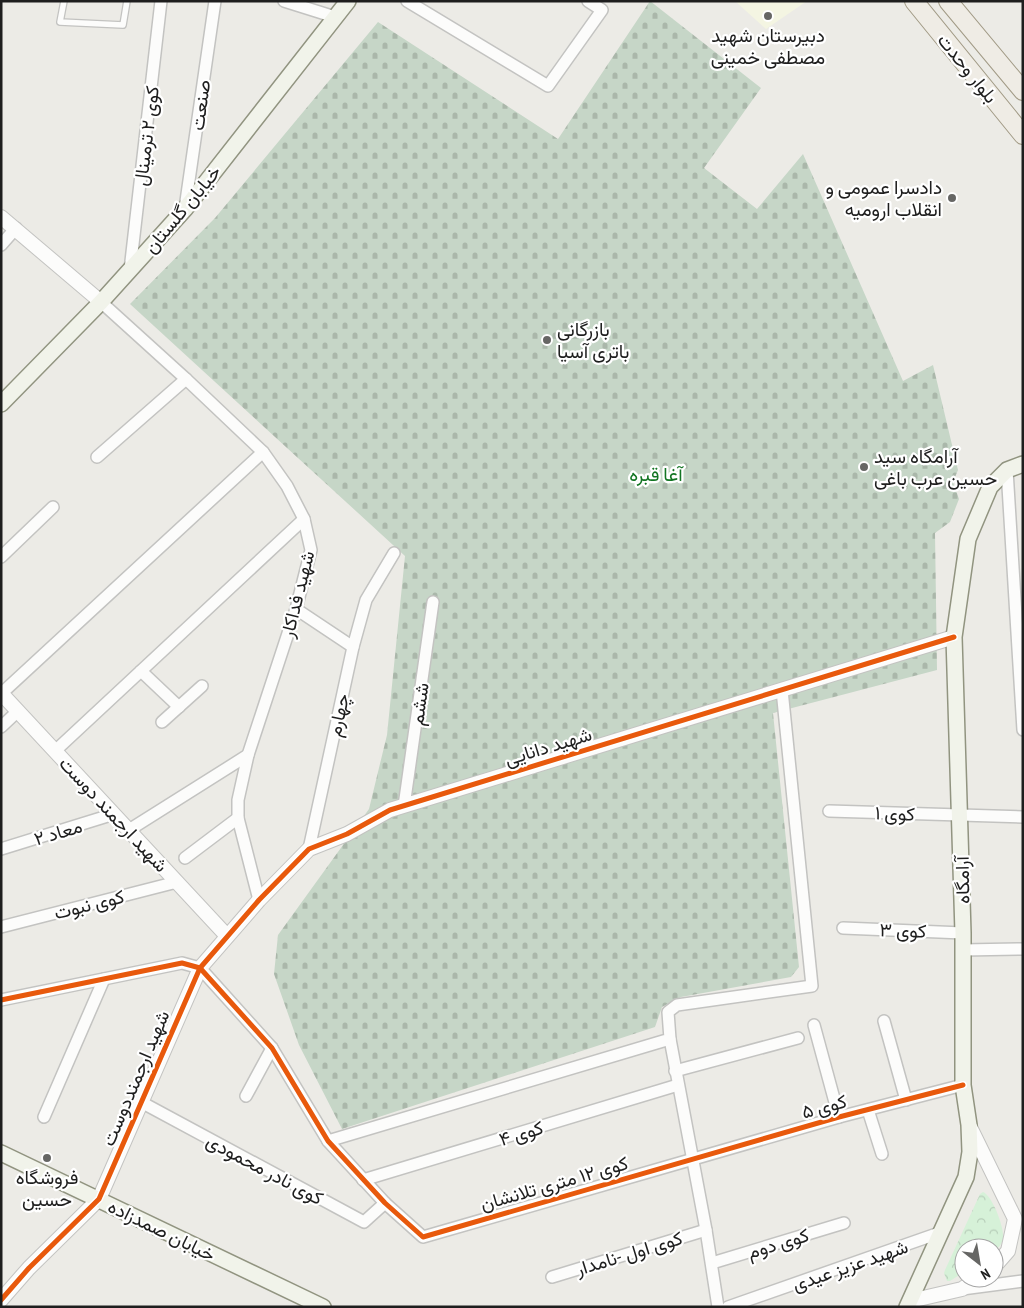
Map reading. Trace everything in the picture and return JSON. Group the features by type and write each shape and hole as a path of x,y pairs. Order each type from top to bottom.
{"main road":[{"name":"خیابان گلستان","path":"1,404 101,302 185,209 348,1"},
{"name":"بلوار وحدت","path":"914,1 1023,135"},
{"name":"بلوار وحدت","path":"948,1 1023,90"},
{"name":"آرامگاه","path":"909,1304 966,1177 970,1152 964,1085 963,933 954,637 968,539 990,487 1007,470 1023,464"},
{"name":"خیابان صمدزاده","path":"1,1153 323,1307"}],"street":[{"name":"کوی ۲ ترمینال","path":"130,270 161,1"},
{"name":"صنعت","path":"185,209 215,1"},
{"path":"284,1 334,17"},
{"path":"407,1 548,86 602,10 588,1"},
{"path":"1,217 101,302"},
{"path":"1,245 16,228"},
{"name":"شهید فداکار","path":"101,302 263,452 287,486 304,519 311,550 296,609 248,755 238,800 238,818 259,900"},
{"path":"97,457 186,379"},
{"path":"1,693 263,452"},
{"path":"1007,470 1023,730"},
{"path":"1,557 53,507"},
{"path":"55,751 304,519"},
{"name":"چهارم","path":"309,849 353,647 366,600 394,553"},
{"name":"ششم","path":"404,806 433,602"},
{"path":"296,609 353,647"},
{"name":"شهید دانایی","path":"200,968 259,900 309,849 347,834 390,810 954,637"},
{"path":"141,671 179,707"},
{"path":"162,722 202,686"},
{"path":"718,1307 706,1230 675,1071 668,1012 677,1005 812,986 782,690"},
{"name":"شهید ارجمند دوست","path":"1,693 227,936"},
{"path":"1,727 18,711"},
{"path":"129,830 248,755"},
{"name":"کوی ۱","path":"829,811 1023,817"},
{"name":"معاد ۲","path":"1,849 114,814"},
{"path":"184,858 238,818"},
{"name":"کوی نبوت","path":"1,927 177,882"},
{"name":"کوی ۳","path":"843,928 963,933"},
{"path":"963,950 1023,949"},
{"path":"1,1000 182,963 200,968 272,1048 328,1141 385,1203"},
{"name":"شهید ارجمنددوست","path":"99,1200 200,968"},
{"path":"44,1117 104,979"},
{"path":"884,1021 906,1100"},
{"path":"814,1024 839,1118"},
{"path":"675,1071 798,1038"},
{"path":"328,1141 670,1039"},
{"path":"246,1096 272,1048"},
{"name":"کوی ۴","path":"363,1180 678,1085"},
{"name":"کوی ۵","path":"693,1159 964,1085"},
{"name":"کوی نادر محمودی","path":"141,1102 364,1222 385,1203"},
{"path":"868,1110 882,1154"},
{"path":"969,1125 1019,1217 1008,1251 1004,1256"},
{"name":"کوی ۱۲ متری تلانشان","path":"385,1203 424,1237 693,1159"},
{"path":"1,1300 29,1268 99,1200"},
{"name":"کوی دوم","path":"712,1263 844,1223"},
{"name":"کوی اول -نامدار","path":"552,1277 706,1230"},
{"name":"شهید عزیز عیدی","path":"728,1307 942,1232"},
{"path":"909,1304 962,1289 1023,1281"}],"lane":[{"path":"64,1 60,22 123,26 127,1"}],"shaded area":[{"name":"دبیرستان شهید مصطفی خمینی","path":"735,1 807,1 766,29"}],"green space":[{"name":"آغا قبره","path":"650,1 761,88 704,168 757,209 803,154 903,381 933,365 958,470 953,482 959,499 950,522 935,533 937,670 773,713 799,967 791,977 681,997 662,1007 655,1027 342,1129 299,1045 274,974 278,935 369,809 387,735 405,556 130,304 215,218 378,22 558,139"},
{"path":"983,1192 987,1194 997,1212 1002,1227 1002,1238 960,1238 980,1194"},
{"path":"954,1250 954,1278 947,1281 944,1273"}],"cycle path":[{"path":"1,1300 29,1268 99,1199 200,968 259,900 309,849 347,834 390,810 954,637"},
{"path":"1,1000 182,963 200,968 272,1048 328,1141 385,1203 423,1237 839,1117 963,1085"}],"place":[{"name":"دبیرستان شهید مصطفی خمینی","path":"768,16"},
{"name":"دادسرا عمومی و انقلاب ارومیه","path":"952,198"},
{"name":"بازرگانی باتری آسیا","path":"547,340"},
{"name":"آرامگاه سید حسین عرب باغی","path":"864,467"},
{"name":"فروشگاه حسین","path":"47,1158"}]}
